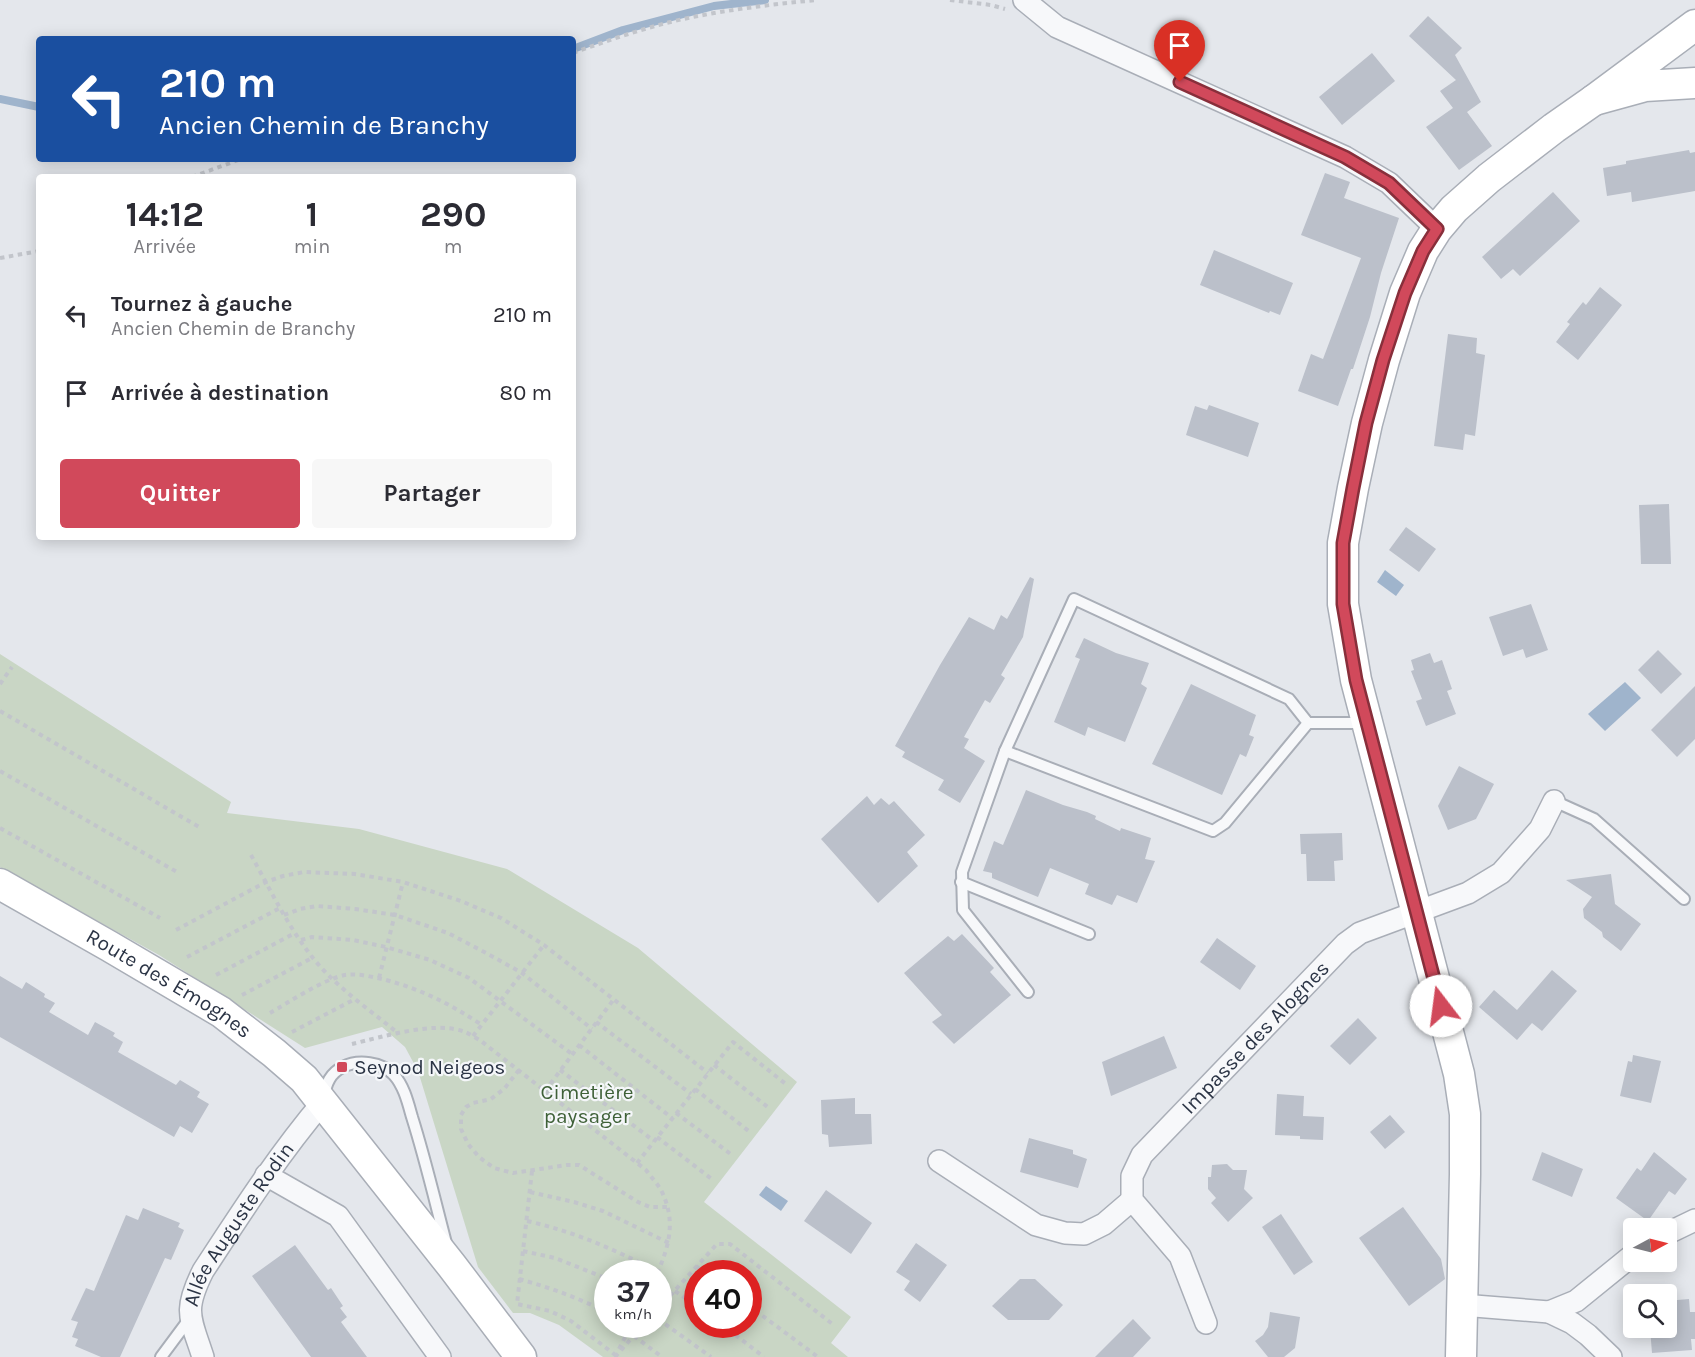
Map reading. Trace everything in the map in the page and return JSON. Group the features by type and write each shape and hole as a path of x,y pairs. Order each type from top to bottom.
{"street":[{"path":"1024,0 1057,27 1345,157 1389,183 1437,229"},
{"path":"1695,25 1695,47"},
{"path":"1461,1357 1465,1114 1459,1074 1356,680 1343,604 1343,543 1366,423 1383,360 1405,293 1423,251 1437,229 1454,209 1489,178 1695,25"},
{"path":"1594,100 1645,86 1695,83"},
{"name":"Impasse des Alognes","path":"1132,1200 1132,1176 1142,1155 1345,944 1360,933 1468,893 1502,873 1540,829 1554,801"},
{"name":"Route des Émognes","path":"0,884 221,1012 304,1079 521,1357"},
{"name":"Allée Auguste Rodin","path":"203,1357 189,1309 191,1298 203,1271 266,1174 323,1102"},
{"path":"939,1161 1036,1225 1065,1233 1084,1234 1104,1224 1132,1200 1180,1256 1206,1323"},
{"path":"266,1174 338,1216 440,1357"},
{"path":"1677,1229 1695,1220"},
{"path":"1549,1312 1576,1301 1623,1263"},
{"path":"1462,1305 1549,1312 1572,1323 1611,1357"}],"lane":[{"path":"1028,992 963,910 962,872 1005,751 1074,599 1289,699 1308,723"},
{"path":"1308,723 1367,723"},
{"path":"1005,751 1213,831 1225,823 1308,723"},
{"path":"1554,801 1594,819 1684,899"},
{"path":"961,882 1089,934"},
{"name":"Route des Émognes","path":"323,1102 325,1088 330,1077 342,1067 357,1062 371,1063 386,1068 396,1076 405,1092 416,1129 452,1266"},
{"path":"161,1357 190,1318"}],"path":[{"path":"576,52 616,37 692,17 817,0"},
{"path":"200,174 233,162"},
{"path":"0,258 36,252"},
{"path":"0,684 12,667"},
{"path":"0,711 199,827"},
{"path":"0,771 177,872"},
{"path":"0,828 160,918"},
{"path":"251,855 284,915 312,958 355,999 399,1034"},
{"path":"176,930 266,882 283,876 304,872 355,874 403,882 461,901 501,918 544,945 708,1073"},
{"path":"379,978 403,882"},
{"path":"284,915 317,906 355,909 395,915 448,933 522,973 592,1029"},
{"path":"187,957 280,908"},
{"path":"216,975 296,933"},
{"path":"301,940 312,937 353,940 386,947 440,964 470,978 572,1054"},
{"path":"473,1036 544,945"},
{"path":"242,995 312,958"},
{"path":"270,1012 333,979 345,975 360,975 415,988 455,1007 482,1025"},
{"path":"292,1032 355,999"},
{"path":"545,1090 614,999"},
{"path":"596,1022 691,1094"},
{"path":"349,1045 426,1028 441,1027 464,1031 481,1041 646,1170 660,1188 667,1207 670,1226 669,1243 663,1260"},
{"path":"637,1163 733,1042 787,1085"},
{"path":"579,1045 672,1118"},
{"path":"714,1065 769,1108"},
{"path":"519,1070 504,1089 491,1099 466,1107 461,1115 461,1129 468,1144 479,1157 494,1168 513,1173 579,1165 638,1202 650,1207 667,1207"},
{"path":"560,1070 713,1180"},
{"path":"695,1089 750,1132"},
{"path":"676,1113 732,1155"},
{"path":"532,1171 517,1304 550,1311 571,1321 616,1356"},
{"path":"530,1192 603,1211 669,1243"},
{"path":"526,1221 560,1229 596,1242 632,1260"},
{"path":"702,1260 717,1244 730,1244 750,1260"},
{"path":"523,1251 555,1258 594,1273"},
{"path":"762,1269 835,1326"},
{"path":"519,1279 578,1298 594,1306"},
{"path":"672,1294 684,1280"},
{"path":"675,1291 684,1297"},
{"path":"762,1315 818,1357"},
{"path":"672,1329 711,1357"},
{"path":"616,1356 624,1338"},
{"path":"616,1356 631,1338"},
{"path":"636,1338 662,1357"},
{"path":"739,1338 764,1357"}],"green space":[{"name":"Cimetière paysager","path":"0,654 231,802 227,813 359,829 507,869 638,948 797,1082 704,1202 851,1317 831,1343 848,1357 603,1357 559,1325 530,1313 513,1313 478,1267 418,1071 405,1047 382,1027 305,1048 159,955 0,867"}],"water":[{"path":"1385,570 1404,585 1396,596 1377,582"},
{"path":"1625,682 1641,698 1605,731 1588,714"},
{"path":"766,1186 788,1201 781,1211 759,1195"}],"building":[{"path":"1428,16 1462,48 1455,55 1481,102 1467,112 1492,146 1459,170 1426,127 1453,108 1440,91 1456,80 1409,36"},
{"path":"1372,53 1395,81 1342,125 1319,97"},
{"path":"1689,150 1690,153 1695,152 1695,191 1632,202 1631,192 1607,196 1603,168 1626,164 1626,161"},
{"path":"1325,173 1350,182 1344,198 1399,218 1381,273 1370,317 1338,406 1298,391 1311,354 1323,359 1361,258 1301,235"},
{"path":"1553,192 1580,221 1520,276 1513,269 1501,279 1482,257"},
{"path":"1214,250 1293,283 1280,315 1270,311 1269,313 1200,285"},
{"path":"1600,287 1622,305 1578,360 1556,342 1570,324 1567,322 1583,302 1586,305"},
{"path":"1448,334 1477,338 1476,353 1485,355 1475,436 1465,434 1463,450 1434,446"},
{"path":"1209,405 1259,423 1248,457 1186,435 1195,406 1207,410"},
{"path":"1669,504 1671,564 1641,564 1639,505"},
{"path":"1406,527 1436,549 1419,572 1389,550"},
{"path":"1030,577 1034,579 1023,637 1001,675 1005,678 990,703 985,700 964,737 969,739 964,748 985,761 960,803 938,790 944,780 902,757 905,752 895,746 969,617 994,630 1001,615 1007,619"},
{"path":"1531,604 1548,650 1526,658 1523,649 1503,656 1489,617"},
{"path":"1084,638 1116,653 1149,663 1141,684 1147,688 1125,742 1088,727 1085,736 1054,722 1080,659 1075,657"},
{"path":"1658,650 1682,674 1661,694 1638,670"},
{"path":"1430,653 1434,663 1442,660 1452,689 1447,691 1456,714 1426,726 1416,701 1422,699 1411,671 1414,670 1411,660"},
{"path":"1191,684 1256,715 1249,735 1254,737 1246,757 1240,754 1222,795 1152,764"},
{"path":"1695,686 1695,739 1677,757 1651,730"},
{"path":"1459,766 1494,784 1476,819 1448,830 1438,806"},
{"path":"1026,790 1087,812 1096,816 1095,819 1120,831 1121,828 1151,838 1145,859 1155,861 1137,903 1117,895 1112,905 1085,894 1089,884 1050,868 1038,897 992,878 992,873 983,871 994,841 1003,845"},
{"path":"867,796 874,805 881,798 889,805 894,801 925,835 907,852 918,866 878,903 821,839"},
{"path":"1342,833 1343,860 1334,861 1335,881 1307,881 1306,854 1301,854 1300,834"},
{"path":"1611,874 1615,904 1641,924 1621,951 1584,918 1583,909 1592,897 1566,880"},
{"path":"962,934 994,968 990,972 1011,995 954,1044 932,1022 942,1015 904,973 948,936 954,941"},
{"path":"1217,938 1256,966 1240,990 1200,962"},
{"path":"1552,970 1577,991 1542,1031 1532,1023 1517,1040 1479,1007 1494,990 1517,1010"},
{"path":"0,976 22,989 26,982 45,994 44,997 55,1003 49,1012 88,1035 95,1022 115,1033 113,1036 123,1042 118,1052 176,1085 180,1080 200,1092 197,1097 209,1104 192,1133 180,1126 174,1137 0,1037"},
{"path":"1358,1018 1377,1038 1350,1065 1330,1046"},
{"path":"1164,1036 1177,1068 1111,1096 1102,1062"},
{"path":"1633,1055 1661,1061 1651,1103 1620,1096 1628,1061 1632,1062"},
{"path":"1277,1094 1304,1096 1303,1116 1324,1117 1323,1140 1275,1135"},
{"path":"855,1098 855,1114 871,1114 872,1144 829,1147 828,1135 822,1134 821,1100"},
{"path":"1390,1115 1405,1132 1385,1149 1370,1132"},
{"path":"1029,1138 1073,1150 1073,1154 1087,1159 1078,1188 1020,1172"},
{"path":"1542,1152 1583,1169 1572,1197 1532,1180"},
{"path":"1654,1152 1687,1179 1675,1195 1669,1191 1650,1218 1644,1218 1616,1198 1637,1168 1641,1171"},
{"path":"1227,1164 1233,1170 1247,1170 1244,1189 1253,1198 1228,1222 1211,1203 1216,1198 1208,1189 1208,1177 1211,1177 1212,1165"},
{"path":"826,1190 872,1223 851,1254 804,1221"},
{"path":"1403,1207 1441,1259 1445,1279 1409,1306 1359,1238"},
{"path":"143,1208 180,1223 178,1227 184,1230 171,1260 165,1258 120,1357 101,1357 75,1346 78,1339 72,1337 78,1322 71,1320 86,1288 94,1291 126,1215 138,1220"},
{"path":"1281,1214 1313,1262 1294,1275 1262,1227"},
{"path":"916,1243 947,1265 920,1302 904,1290 910,1281 896,1272"},
{"path":"295,1245 328,1290 331,1288 343,1306 340,1308 347,1317 341,1322 367,1357 311,1357 252,1276"},
{"path":"1020,1279 1035,1279 1063,1305 1049,1320 1008,1320 992,1306"},
{"path":"1689,1299 1690,1312 1695,1312 1695,1339 1691,1339 1692,1350 1652,1353 1651,1338 1677,1338 1677,1300"},
{"path":"1270,1312 1300,1317 1295,1348 1284,1357 1268,1357 1255,1341 1268,1327"},
{"path":"1133,1319 1151,1338 1133,1357 1095,1357"}],"waterway":[{"path":"576,48 623,30 714,6 765,0"},
{"path":"0,99 36,106"}],"place":[{"name":"Seynod Neigeos","path":"342,1067"}],"route":[{"path":"1180,82 1345,157 1389,183 1437,229 1423,251 1405,293 1383,360 1366,423 1343,543 1343,604 1356,680 1441,1006"}]}
